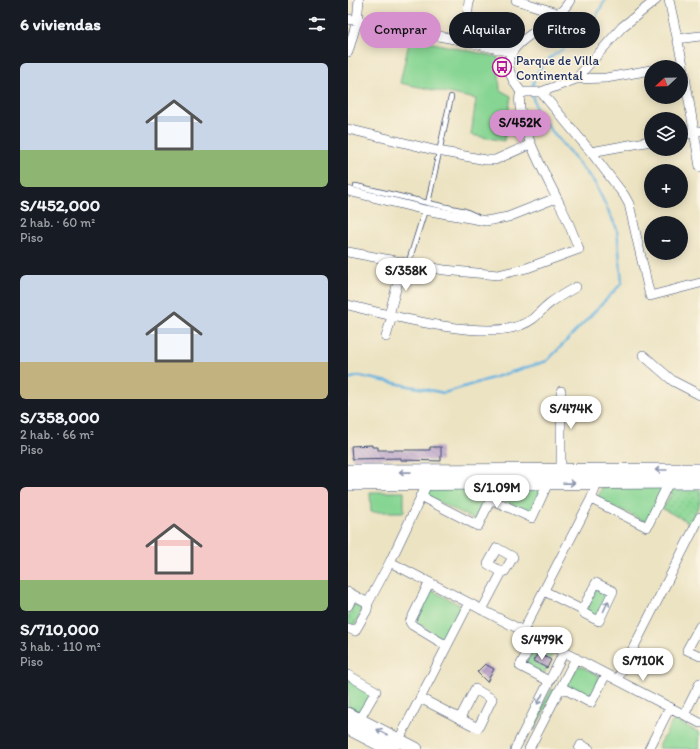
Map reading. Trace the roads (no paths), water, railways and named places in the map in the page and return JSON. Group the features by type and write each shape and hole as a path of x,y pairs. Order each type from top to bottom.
{"street":[{"path":"348,52 353,20 359,0"},
{"path":"468,12 469,0"},
{"path":"516,0 554,12"},
{"path":"561,12 570,0"},
{"path":"576,79 622,28 656,0"},
{"path":"669,0 682,60"},
{"path":"353,20 449,38"},
{"path":"523,93 511,74 509,67 511,52 533,34"},
{"path":"677,39 700,36"},
{"path":"494,48 511,52"},
{"path":"523,93 541,92 576,79 606,78 644,71"},
{"path":"688,89 697,132 700,167"},
{"path":"541,92 591,152 624,195 629,204 650,296 700,283"},
{"path":"348,252 406,264 470,274 498,275 527,268 579,249 531,144 519,106 520,95 523,93"},
{"path":"348,128 438,151 486,160 495,160 531,144"},
{"path":"591,152 644,141"},
{"path":"348,191 484,221 508,217 556,198"},
{"path":"386,337 390,315 406,264"},
{"path":"348,305 390,315 461,328 499,329 520,326 530,321 540,315 549,304 576,287"},
{"path":"643,354 673,381 700,395"},
{"path":"561,391 561,470"},
{"path":"348,484 561,470 600,476 669,482 700,482"},
{"path":"348,471 498,484 548,483 600,476 700,470"},
{"path":"523,631 591,499 600,476"},
{"path":"348,628 355,631 367,610 368,603 390,562 429,478"},
{"path":"591,499 647,527 669,482"},
{"path":"490,499 532,518 548,483"},
{"path":"420,496 478,526 498,484"},
{"path":"617,680 700,517"},
{"path":"390,562 700,723"},
{"path":"482,610 502,572"},
{"path":"429,582 410,622 412,625 447,646"},
{"path":"544,591 582,610"},
{"path":"348,606 351,594 368,603"},
{"path":"397,745 469,603"},
{"path":"700,626 688,650 700,656"},
{"path":"535,637 520,666 549,681"},
{"path":"515,749 564,652"},
{"path":"529,749 576,658"},
{"path":"562,687 591,703 606,674"},
{"path":"348,675 376,691 354,717 397,745 416,749"},
{"path":"684,715 700,683"},
{"path":"420,698 460,718"},
{"path":"650,749 670,707"},
{"path":"348,728 388,749"},
{"path":"579,749 581,745 589,749"}],"lane":[{"path":"406,264 426,207 451,97"},
{"path":"356,186 426,207"}],"waterway":[{"path":"532,89 534,79 538,71 554,55 585,32 605,0"},
{"path":"348,379 359,376 444,393 547,361 622,283 617,229 595,183 537,113 532,94"}],"place":[{"name":"Parque de Villa Continental","path":"502,67"}]}
